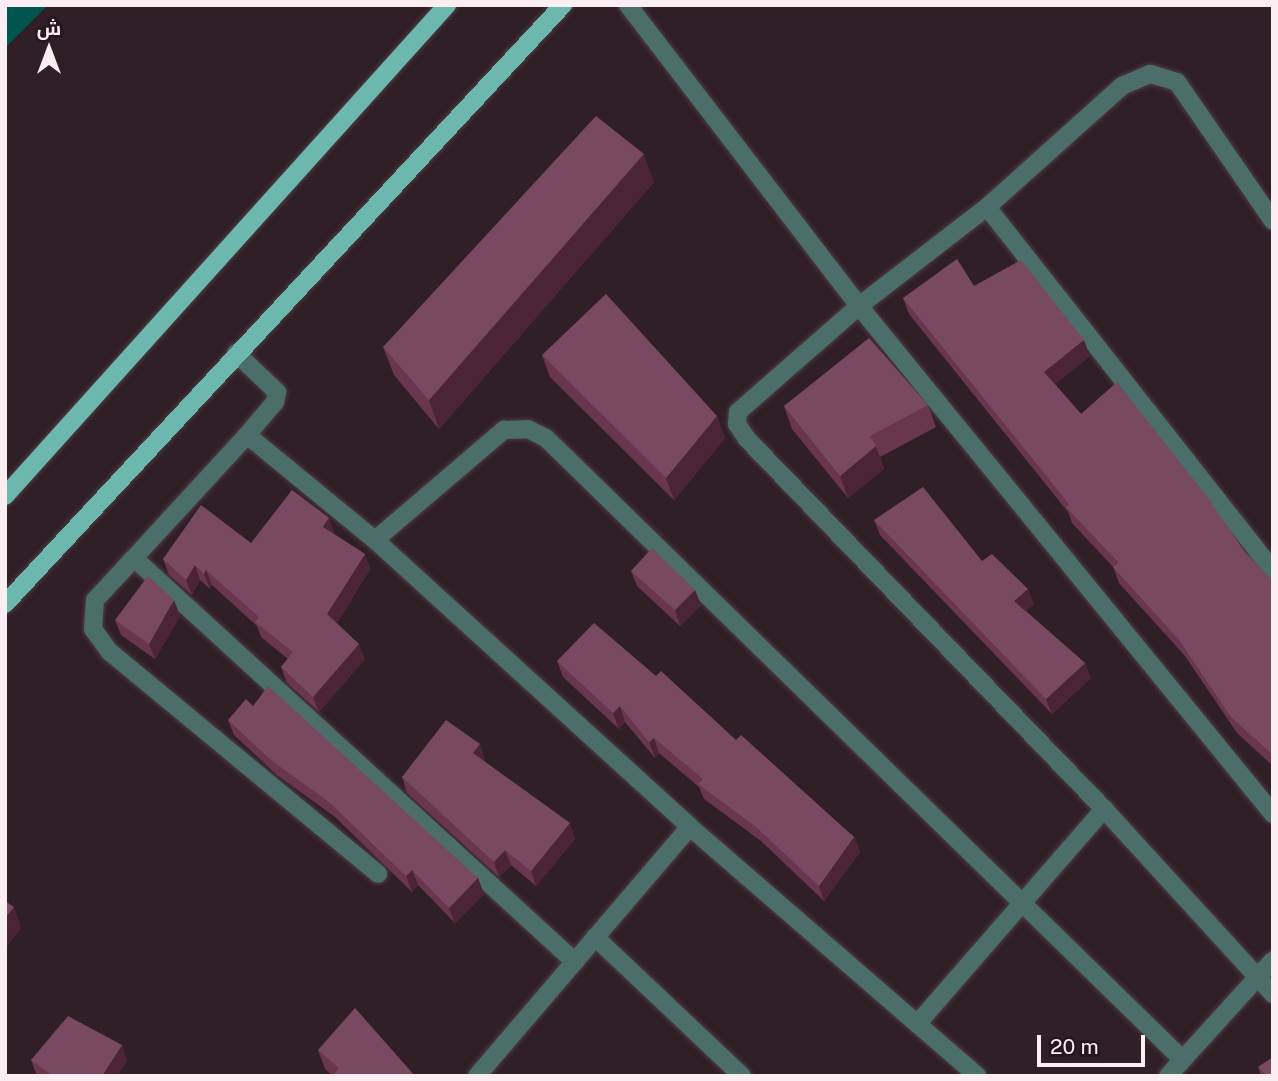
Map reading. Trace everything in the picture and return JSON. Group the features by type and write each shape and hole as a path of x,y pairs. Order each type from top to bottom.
{"main road":[{"path":"5,496 447,5"},
{"path":"5,604 563,5"}],"street":[{"path":"628,5 859,306 1273,814"},
{"path":"1273,221 1177,82 1150,74 1122,86 987,207 859,306 738,412 737,424 747,439 1104,809 1273,994"},
{"path":"987,207 1273,570"},
{"path":"236,353 277,391 275,402 94,600 93,629 110,652 378,874"},
{"path":"375,540 505,430 528,429 546,438 1026,902 1183,1060"},
{"path":"247,435 375,540 690,827 977,1076"},
{"path":"134,558 575,962"},
{"path":"918,1023 1026,902 1104,809"},
{"path":"477,1076 690,827"},
{"path":"595,937 742,1076"},
{"path":"1168,1076 1273,960"}],"shaded area":[{"path":"5,5 48,5 5,48"}],"building":[{"path":"596,116 644,154 429,400 383,347"},
{"path":"957,259 974,286 1021,260 1084,340 1044,372 1081,414 1117,382 1208,498 1245,552 1273,581 1273,755 1231,717 1179,640 1113,567 1119,563 1066,507 1069,504 903,298"},
{"path":"606,294 717,416 666,478 542,355"},
{"path":"869,338 928,405 870,436 876,446 840,476 784,406"},
{"path":"923,487 982,561 992,554 1028,589 1014,601 1085,663 1046,699 874,520"},
{"path":"292,490 329,518 323,527 365,554 327,614 359,644 313,697 281,667 293,652 255,622 259,617 206,570 204,574 195,565 186,580 163,559 201,505 251,543"},
{"path":"652,548 695,590 675,610 631,571"},
{"path":"148,576 174,600 149,644 115,620"},
{"path":"594,623 656,676 661,671 736,740 741,735 854,837 819,886 755,826 698,784 703,779 654,738 649,742 620,706 613,713 557,661"},
{"path":"268,686 478,878 449,908 412,870 406,876 329,802 271,760 228,720 246,699 253,706"},
{"path":"446,720 480,744 473,753 570,823 531,871 505,850 494,862 402,777"},
{"path":"5,901 14,907 5,918"},
{"path":"355,1008 415,1076 333,1076 339,1068 318,1050"},
{"path":"68,1016 122,1045 102,1076 53,1076 31,1060"},
{"path":"1273,1057 1273,1076 1267,1076 1258,1067"}]}
